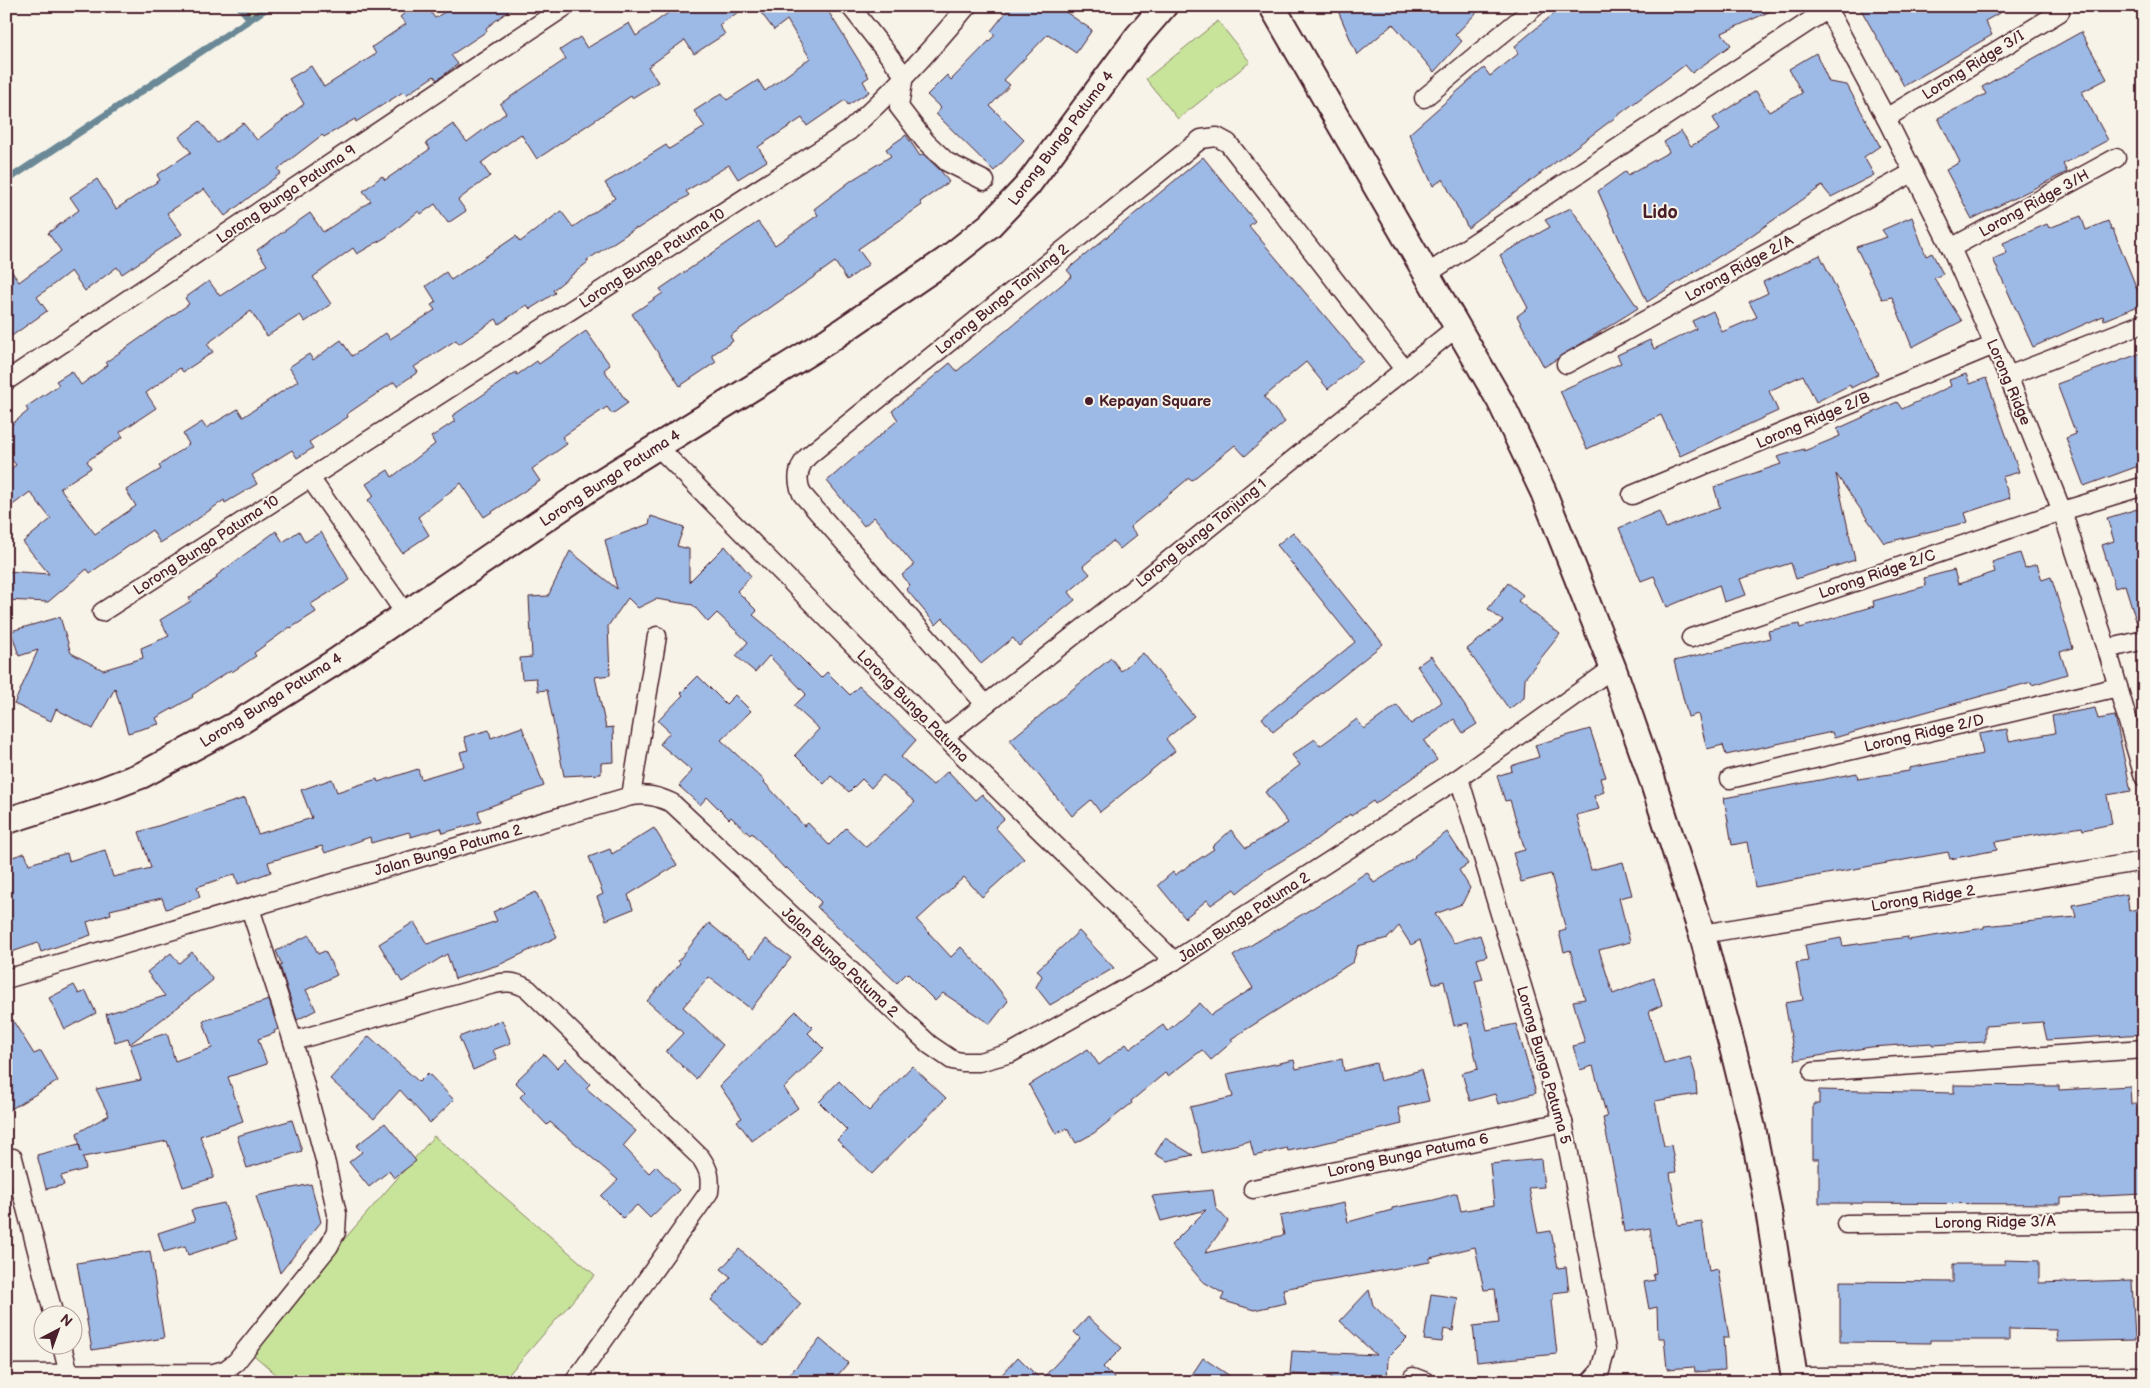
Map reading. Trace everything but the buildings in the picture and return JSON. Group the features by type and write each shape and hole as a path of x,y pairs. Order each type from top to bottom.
{"street":[{"name":"Lorong Bunga Patuma 9","path":"6,381 566,6"},
{"path":"850,6 904,75 899,106 925,141 947,162 985,181"},
{"name":"Lorong Bunga Patuma 10","path":"102,612 849,131 873,108 967,6"},
{"path":"1138,36 1156,6"},
{"path":"1138,36 1164,6"},
{"path":"1272,6 1500,401 1523,446 1567,550 1613,668 1652,779 1702,934 1754,1130 1770,1213 1795,1380 2144,1376"},
{"path":"1424,98 1536,6"},
{"path":"1427,274 1827,8"},
{"name":"Lorong Ridge","path":"1827,8 1886,118 1951,248 2008,376 2062,511 2107,649 2144,777"},
{"name":"Lorong Ridge 3/I","path":"1886,118 2060,12"},
{"name":"Lorong Bunga Patuma 4","path":"6,821 142,775 276,700 589,489 829,340 973,241 990,226 1027,186 1138,36"},
{"name":"Lorong Bunga Tanjung 2","path":"985,704 802,494 798,480 801,464 806,457 1201,139 1218,137 1228,143 1404,368"},
{"name":"Lorong Ridge 3/H","path":"1951,248 2116,158"},
{"name":"Lorong Ridge 2/A","path":"1566,364 1912,173"},
{"path":"2008,376 2144,324"},
{"name":"Lorong Bunga Tanjung 1","path":"944,737 1122,597 1457,327"},
{"name":"Lorong Ridge 2/B","path":"1632,494 1994,345"},
{"name":"Lorong Bunga Patuma","path":"657,446 944,737 1174,962"},
{"path":"310,478 405,613"},
{"name":"Lorong Ridge 2/C","path":"1691,638 2062,511 2144,486"},
{"path":"631,796 657,636"},
{"path":"2107,649 2144,640"},
{"name":"Jalan Bunga Patuma 2","path":"6,979 631,796 645,794 658,796 672,803 930,1045 952,1060 979,1062 1011,1053 1174,962 1459,778 1613,668"},
{"name":"Lorong Ridge 2/D","path":"1730,779 2118,687"},
{"name":"Lorong Bunga Patuma 5","path":"1459,778 1563,1122 1606,1350 1600,1370 1590,1382"},
{"name":"Lorong Ridge 2","path":"1702,934 2144,861"},
{"path":"6,1374 214,1373 225,1370 236,1362 329,1246 336,1232 337,1214 293,1041 250,908"},
{"path":"293,1041 504,981 517,983 528,990 701,1158 708,1167 711,1178 709,1192 574,1382"},
{"path":"1813,1072 2144,1049"},
{"name":"Lorong Bunga Patuma 6","path":"1253,1189 1563,1122"},
{"path":"13,1158 51,1306"},
{"name":"Lorong Ridge 3/A","path":"1846,1224 2144,1221"},
{"path":"64,1356 69,1374"}],"green space":[{"path":"239,6 270,6 250,19"},
{"path":"1218,21 1250,62 1178,119 1146,79"},
{"path":"434,1136 595,1275 502,1382 285,1382 248,1350"}],"waterway":[{"path":"239,6 250,19"},
{"path":"6,181 270,6"}],"place":[{"name":"Kepayan Square","path":"1089,401"}],"district":[{"name":"Lido","path":"1660,212"}]}
